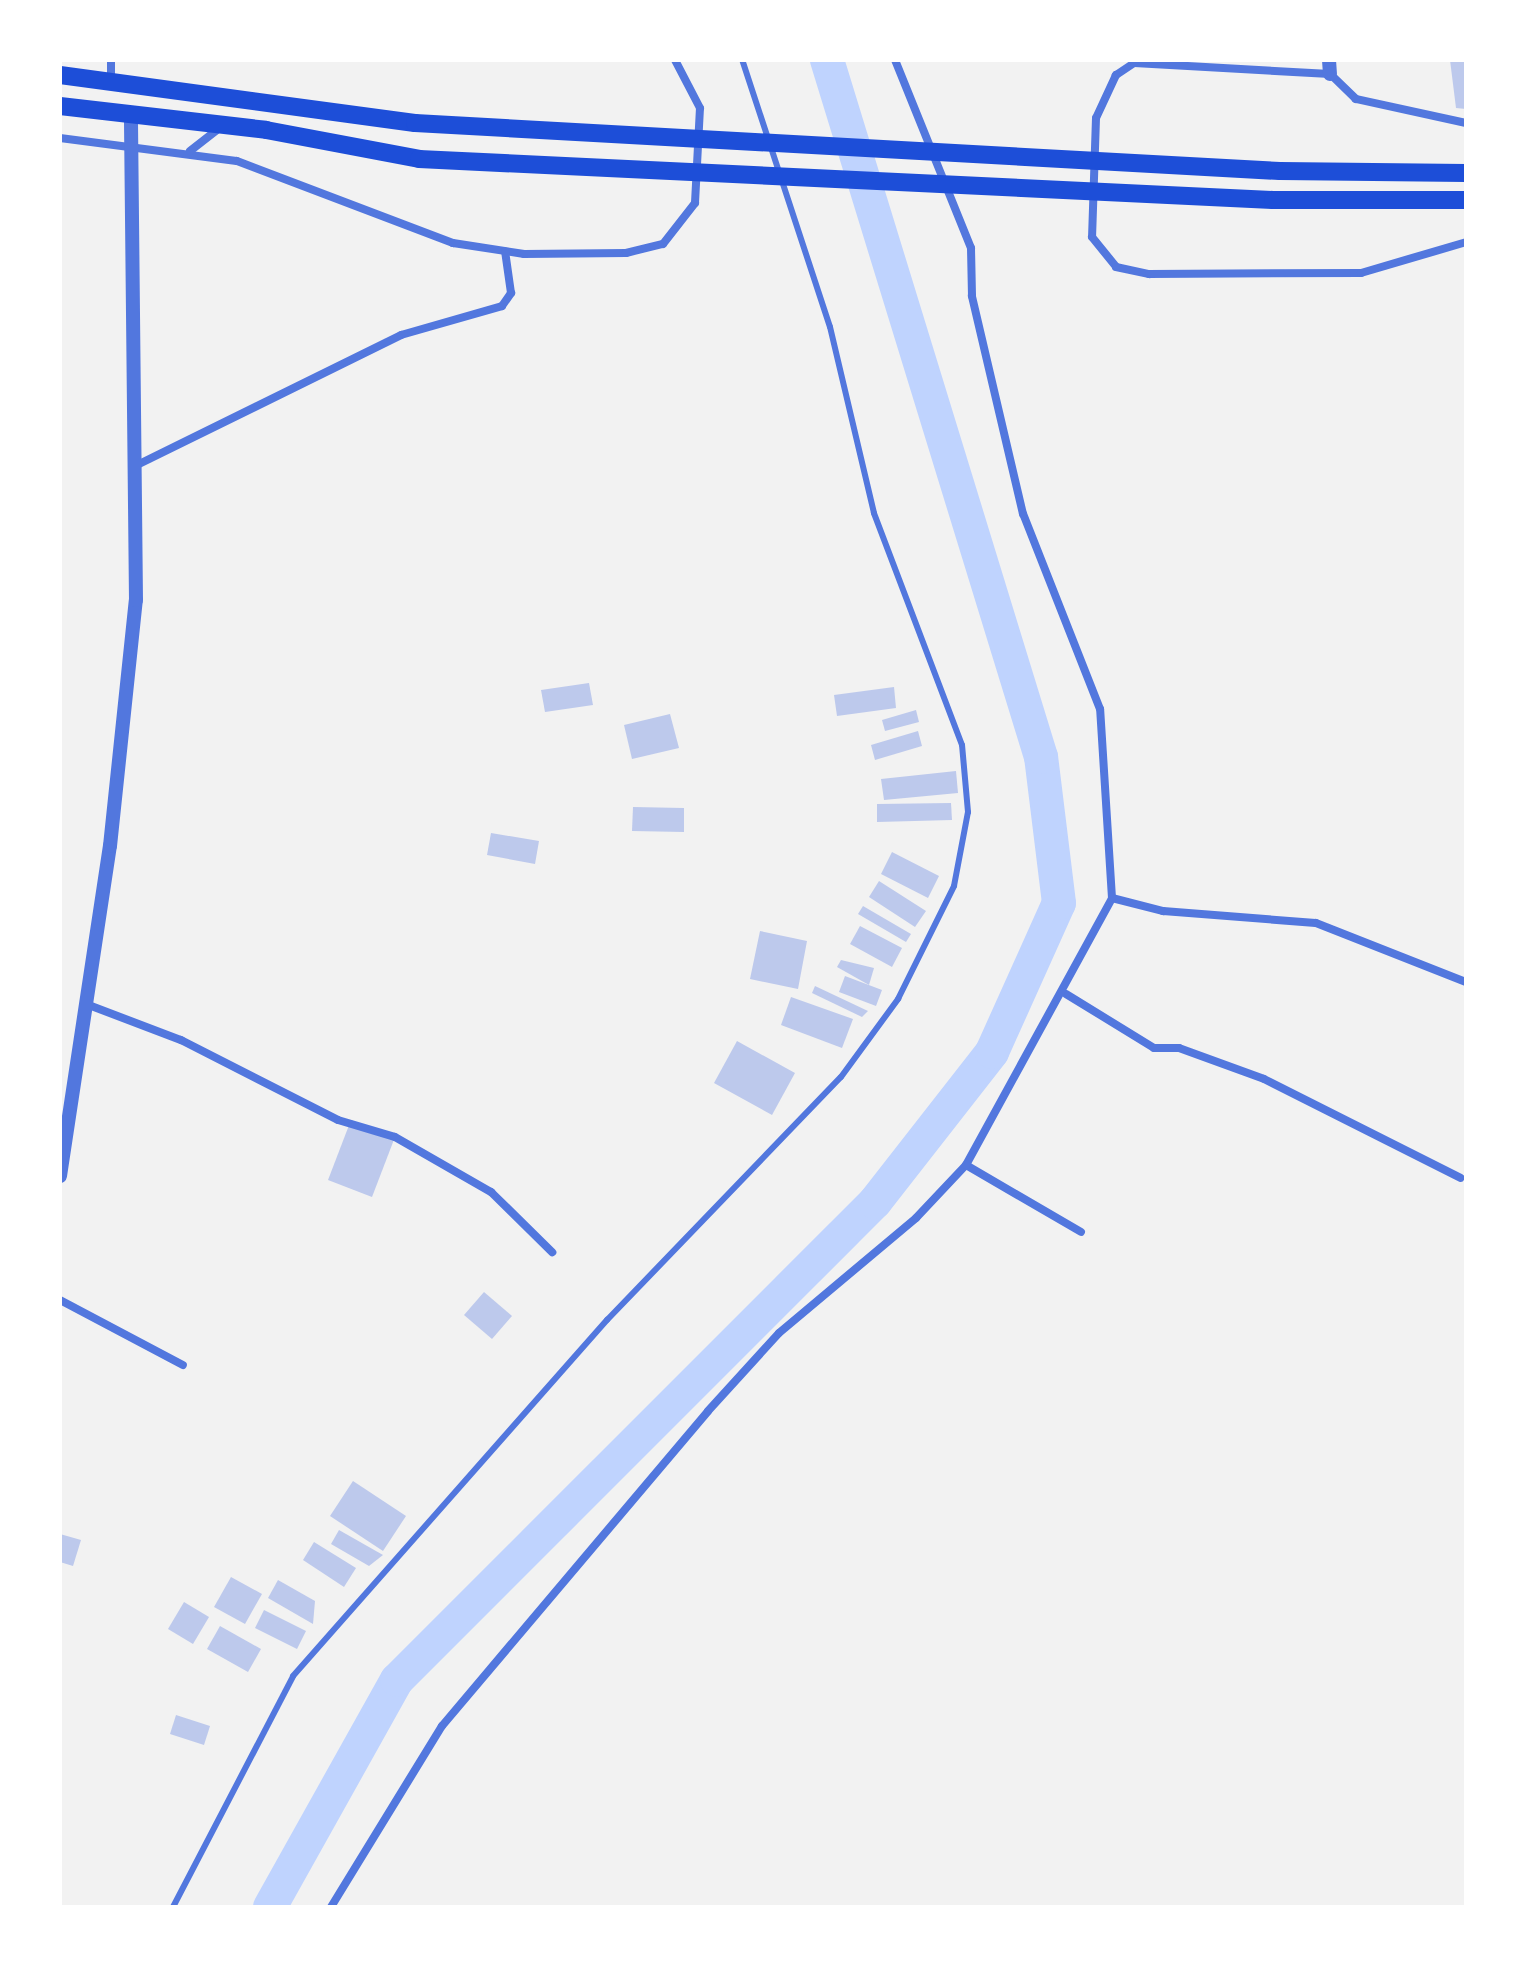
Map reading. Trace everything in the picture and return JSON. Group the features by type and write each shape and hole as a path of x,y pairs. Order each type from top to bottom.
{"highway":[{"path":"60,75 415,123 1280,171 1466,173"},
{"path":"60,106 224,125 419,159 1273,200 1466,200"}],"street":[{"path":"111,60 111,80"},
{"path":"60,138 130,148 190,151 453,243 505,251 626,253 663,244 681,226 695,203 700,108 675,60"},
{"path":"331,1907 442,1726 708,1411 779,1333 916,1218 966,1165 1066,994 1112,898 1100,709 1023,514 972,296 971,248 895,60"},
{"path":"1466,123 1356,99 1330,67 1134,63 1116,75 1096,118 1092,237 1100,252 1116,267 1149,274 1347,274 1390,269 1466,242"},
{"path":"60,1176 86,1004 136,600 131,114"},
{"path":"190,151 224,125"},
{"path":"134,466 401,335 502,306 511,293 505,251"},
{"path":"1112,898 1163,911 1316,923 1466,982"},
{"path":"1066,994 1154,1048 1179,1048 1264,1079 1461,1178"},
{"path":"86,1004 181,1040 338,1120 395,1137 491,1192 552,1252"},
{"path":"966,1165 1081,1232"},
{"path":"60,1300 183,1365"}],"lane":[{"path":"173,1907 293,1676 607,1320 841,1077 898,999 954,886 968,812 962,745 874,513 830,327 742,60"}],"building":[{"path":"1450,60 1466,60 1466,109 1456,108"},
{"path":"589,683 593,705 545,712 541,690"},
{"path":"894,687 896,708 837,716 834,695"},
{"path":"916,710 919,722 885,731 882,720"},
{"path":"670,714 679,748 632,759 624,725"},
{"path":"918,731 922,746 875,760 871,745"},
{"path":"956,771 958,793 884,800 881,779"},
{"path":"951,803 952,820 877,822 877,804"},
{"path":"633,807 684,808 684,832 632,831"},
{"path":"491,833 539,841 535,864 487,855"},
{"path":"892,852 939,876 928,898 881,874"},
{"path":"879,881 926,911 915,927 869,897"},
{"path":"863,906 911,934 906,942 858,914"},
{"path":"860,926 902,948 892,967 850,944"},
{"path":"760,931 807,941 798,989 750,979"},
{"path":"841,960 874,968 869,985 837,967"},
{"path":"845,976 882,990 876,1006 839,992"},
{"path":"815,986 868,1011 862,1017 812,993"},
{"path":"791,997 853,1019 842,1048 781,1025"},
{"path":"737,1041 795,1073 772,1115 714,1083"},
{"path":"351,1120 395,1137 372,1197 328,1180"},
{"path":"484,1292 512,1316 492,1339 464,1315"},
{"path":"353,1481 406,1516 383,1551 330,1516"},
{"path":"339,1530 383,1555 369,1566 331,1544"},
{"path":"60,1534 81,1540 73,1566 60,1562"},
{"path":"314,1542 356,1568 344,1587 303,1560"},
{"path":"231,1577 262,1594 245,1624 214,1607"},
{"path":"278,1580 315,1601 313,1624 268,1598"},
{"path":"184,1602 209,1617 193,1644 168,1629"},
{"path":"264,1610 306,1631 297,1649 255,1628"},
{"path":"220,1626 261,1649 248,1672 207,1649"},
{"path":"176,1715 210,1726 204,1745 170,1734"}],"waterway":[{"path":"270,1907 397,1680 875,1202 992,1052 1059,903 1041,757 827,60"}]}
